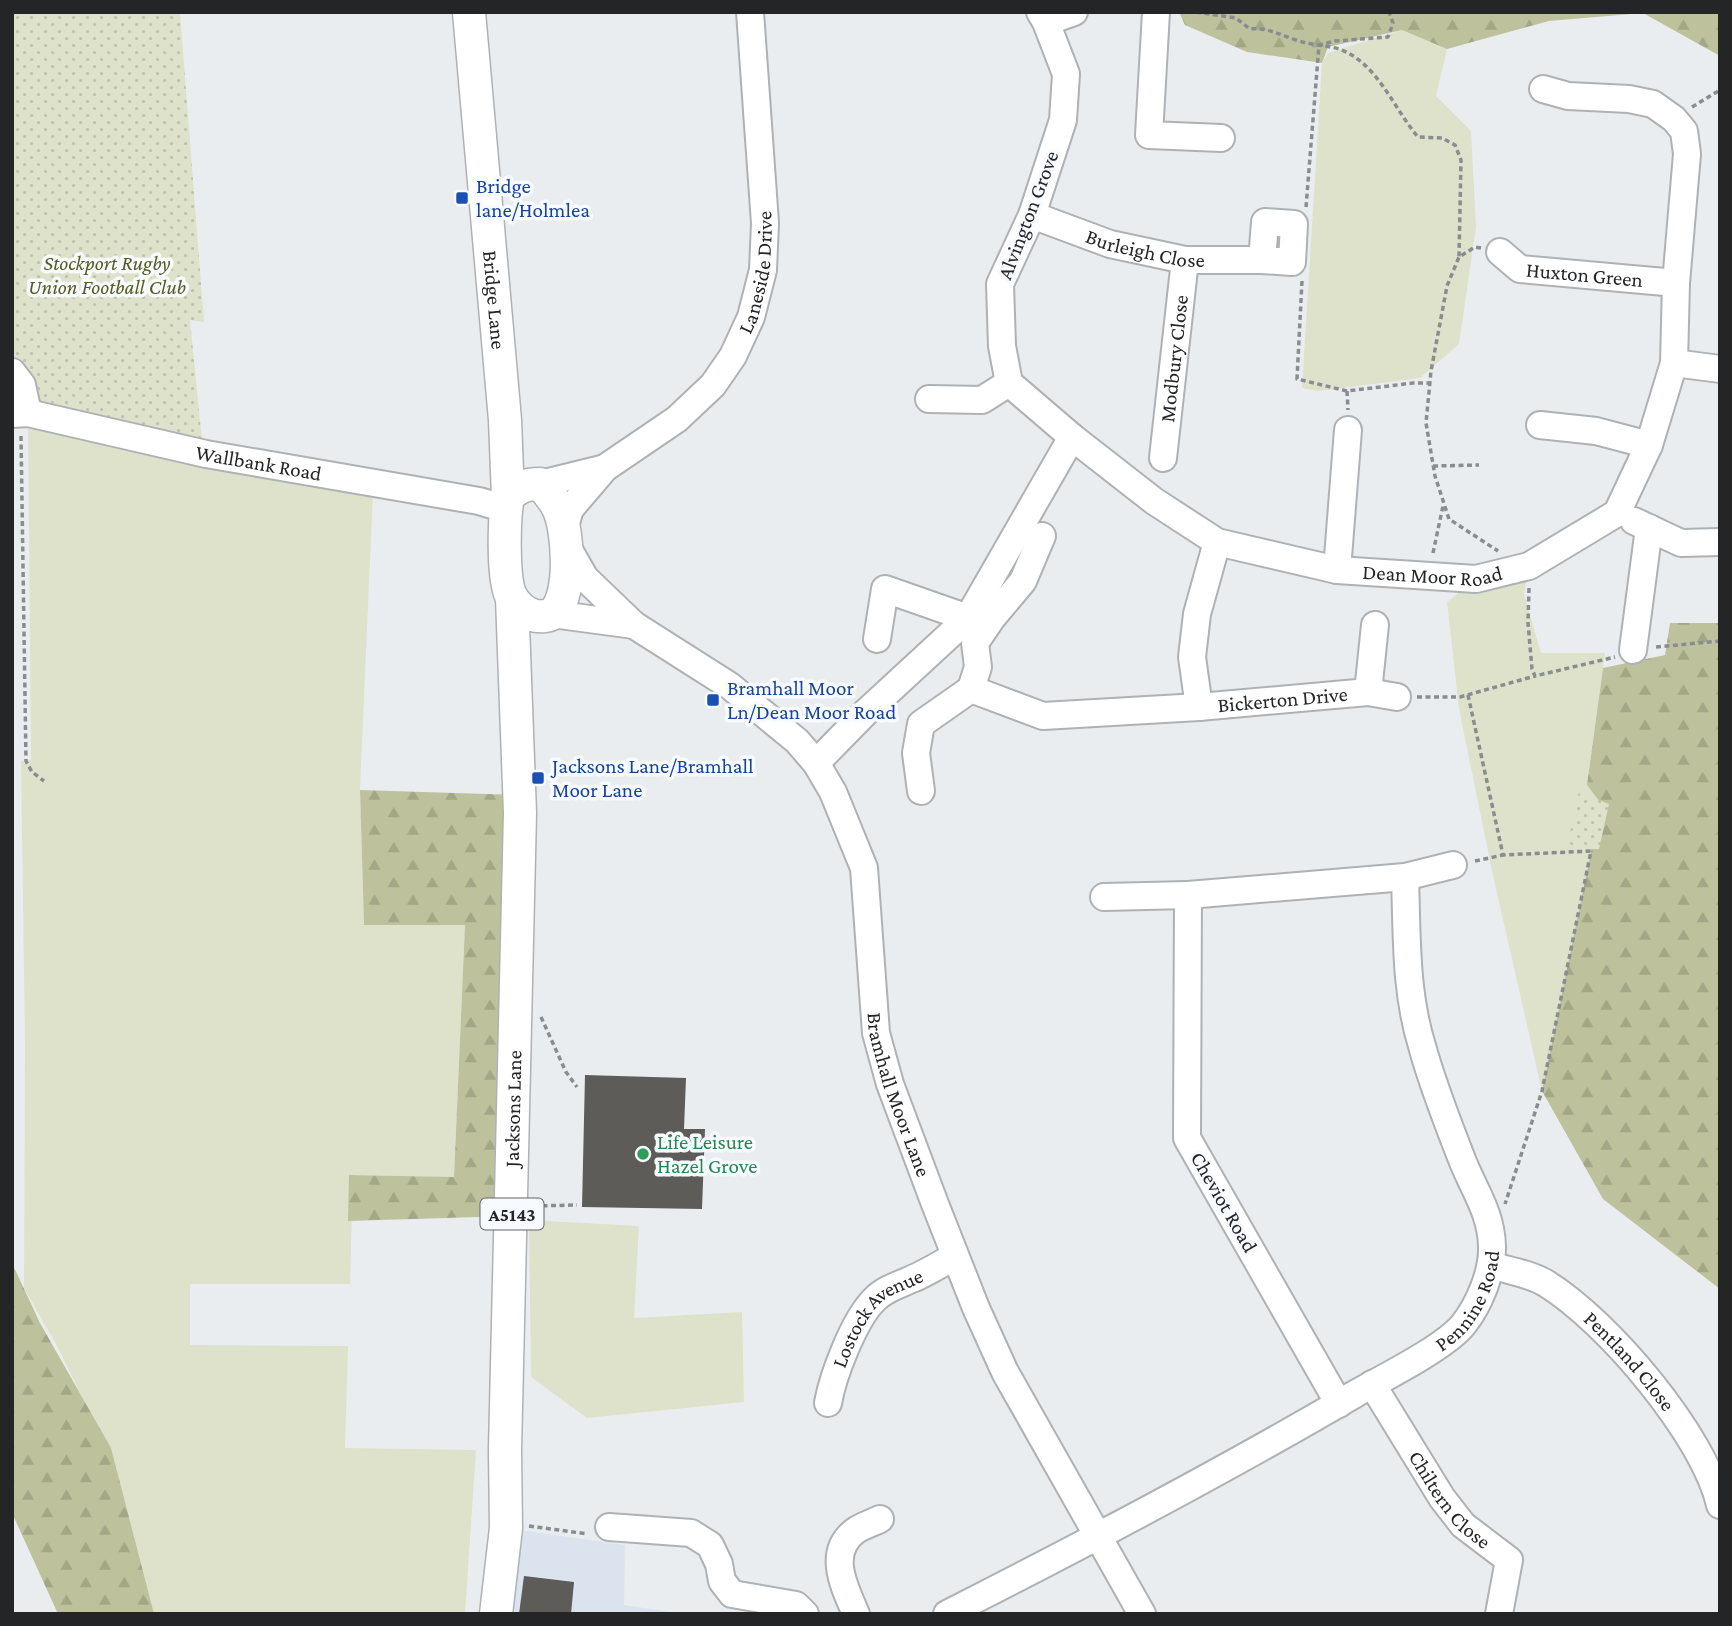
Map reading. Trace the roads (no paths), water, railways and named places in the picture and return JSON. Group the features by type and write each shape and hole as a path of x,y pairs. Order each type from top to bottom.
{"main road":[{"name":"Bridge Lane","path":"469,12 505,420 522,494 507,581 512,598"},
{"name":"Jacksons Lane","path":"496,1614 506,1523 505,1450 520,813 532,662 550,615 561,601 567,581 560,512 551,495 522,494"},
{"name":"Jacksons Lane","path":"512,598 520,813"},
{"path":"512,598 523,611 536,617 550,615"}],"street":[{"name":"Laneside Drive","path":"564,537 570,509 605,468 677,418 713,385 733,356 751,317 763,271 765,223 750,12"},
{"path":"1043,17 1074,12"},
{"path":"1156,12 1149,135 1221,138"},
{"name":"Alvington Grove","path":"1009,383 1002,346 1000,284 1032,215 1063,120 1066,74 1043,17"},
{"path":"1543,89 1568,96 1629,99 1653,104 1684,131 1687,154 1676,283 1674,363 1649,445 1616,513 1681,543 1720,542"},
{"name":"Burleigh Close","path":"1032,215 1110,244 1185,260 1262,260"},
{"name":"Huxton Green","path":"1500,252 1520,269 1676,283"},
{"name":"Modbury Close","path":"1164,458 1185,260"},
{"path":"1674,363 1720,369"},
{"path":"12,372 22,386 20,413"},
{"path":"816,762 968,618 1072,437 1009,383 982,400 929,399"},
{"name":"Wallbank Road","path":"20,413 206,454 493,504 522,494"},
{"path":"1540,425 1596,431 1649,445"},
{"path":"1337,570 1348,430"},
{"name":"Dean Moor Road","path":"1072,437 1154,502 1217,542 1337,570 1476,579 1529,566 1616,513"},
{"name":"Laneside Drive","path":"522,494 605,468"},
{"path":"1633,650 1649,528"},
{"path":"920,790 916,753 921,724 971,689 978,667 975,643 1023,582 1042,536"},
{"name":"Bramhall Moor Lane","path":"564,537 585,578 634,625 730,686 797,741 816,762 833,792 864,868 876,1033 890,1084 955,1256 1006,1371 1142,1614"},
{"name":"Bickerton Drive","path":"1199,707 1192,657 1197,614 1217,542"},
{"path":"877,639 885,589 968,618"},
{"name":"Bramhall Moor Lane","path":"550,615 634,625"},
{"name":"Bickerton Drive","path":"1367,692 1376,625"},
{"name":"Bickerton Drive","path":"971,689 1043,716 1199,707 1367,692 1397,697"},
{"path":"797,741 865,713"},
{"path":"1104,897 1188,895 1405,877 1453,865"},
{"name":"Pennine Road","path":"947,1614 1097,1537 1339,1404 1444,1342 1462,1325 1478,1299 1491,1265 1489,1216 1461,1159 1419,1034 1408,987 1405,877"},
{"name":"Cheviot Road","path":"1188,895 1188,1138 1339,1404"},
{"name":"Lostock Avenue","path":"828,1403 831,1385 854,1331 873,1300 892,1287 914,1279 955,1256"},
{"name":"Pentland Close","path":"1491,1265 1545,1282 1585,1311 1638,1368 1688,1434 1715,1483 1720,1506"},
{"name":"Chiltern Close","path":"1372,1384 1442,1498 1463,1525 1509,1560 1499,1614"},
{"path":"856,1614 841,1578 839,1562 843,1543 855,1531 880,1518"},
{"path":"609,1527 691,1533 710,1545 719,1564 722,1581 732,1594 796,1605 806,1614"}],"place":[{"name":"Bridge lane/Holmlea","path":"462,198"},
{"name":"Bramhall Moor Ln/Dean Moor Road","path":"713,700"},
{"name":"Jacksons Lane/Bramhall Moor Lane","path":"538,778"},
{"name":"Life Leisure Hazel Grove","path":"643,1154"}],"park label":[{"name":"Stockport Rugby Union Football Club","path":"107,275"}]}
